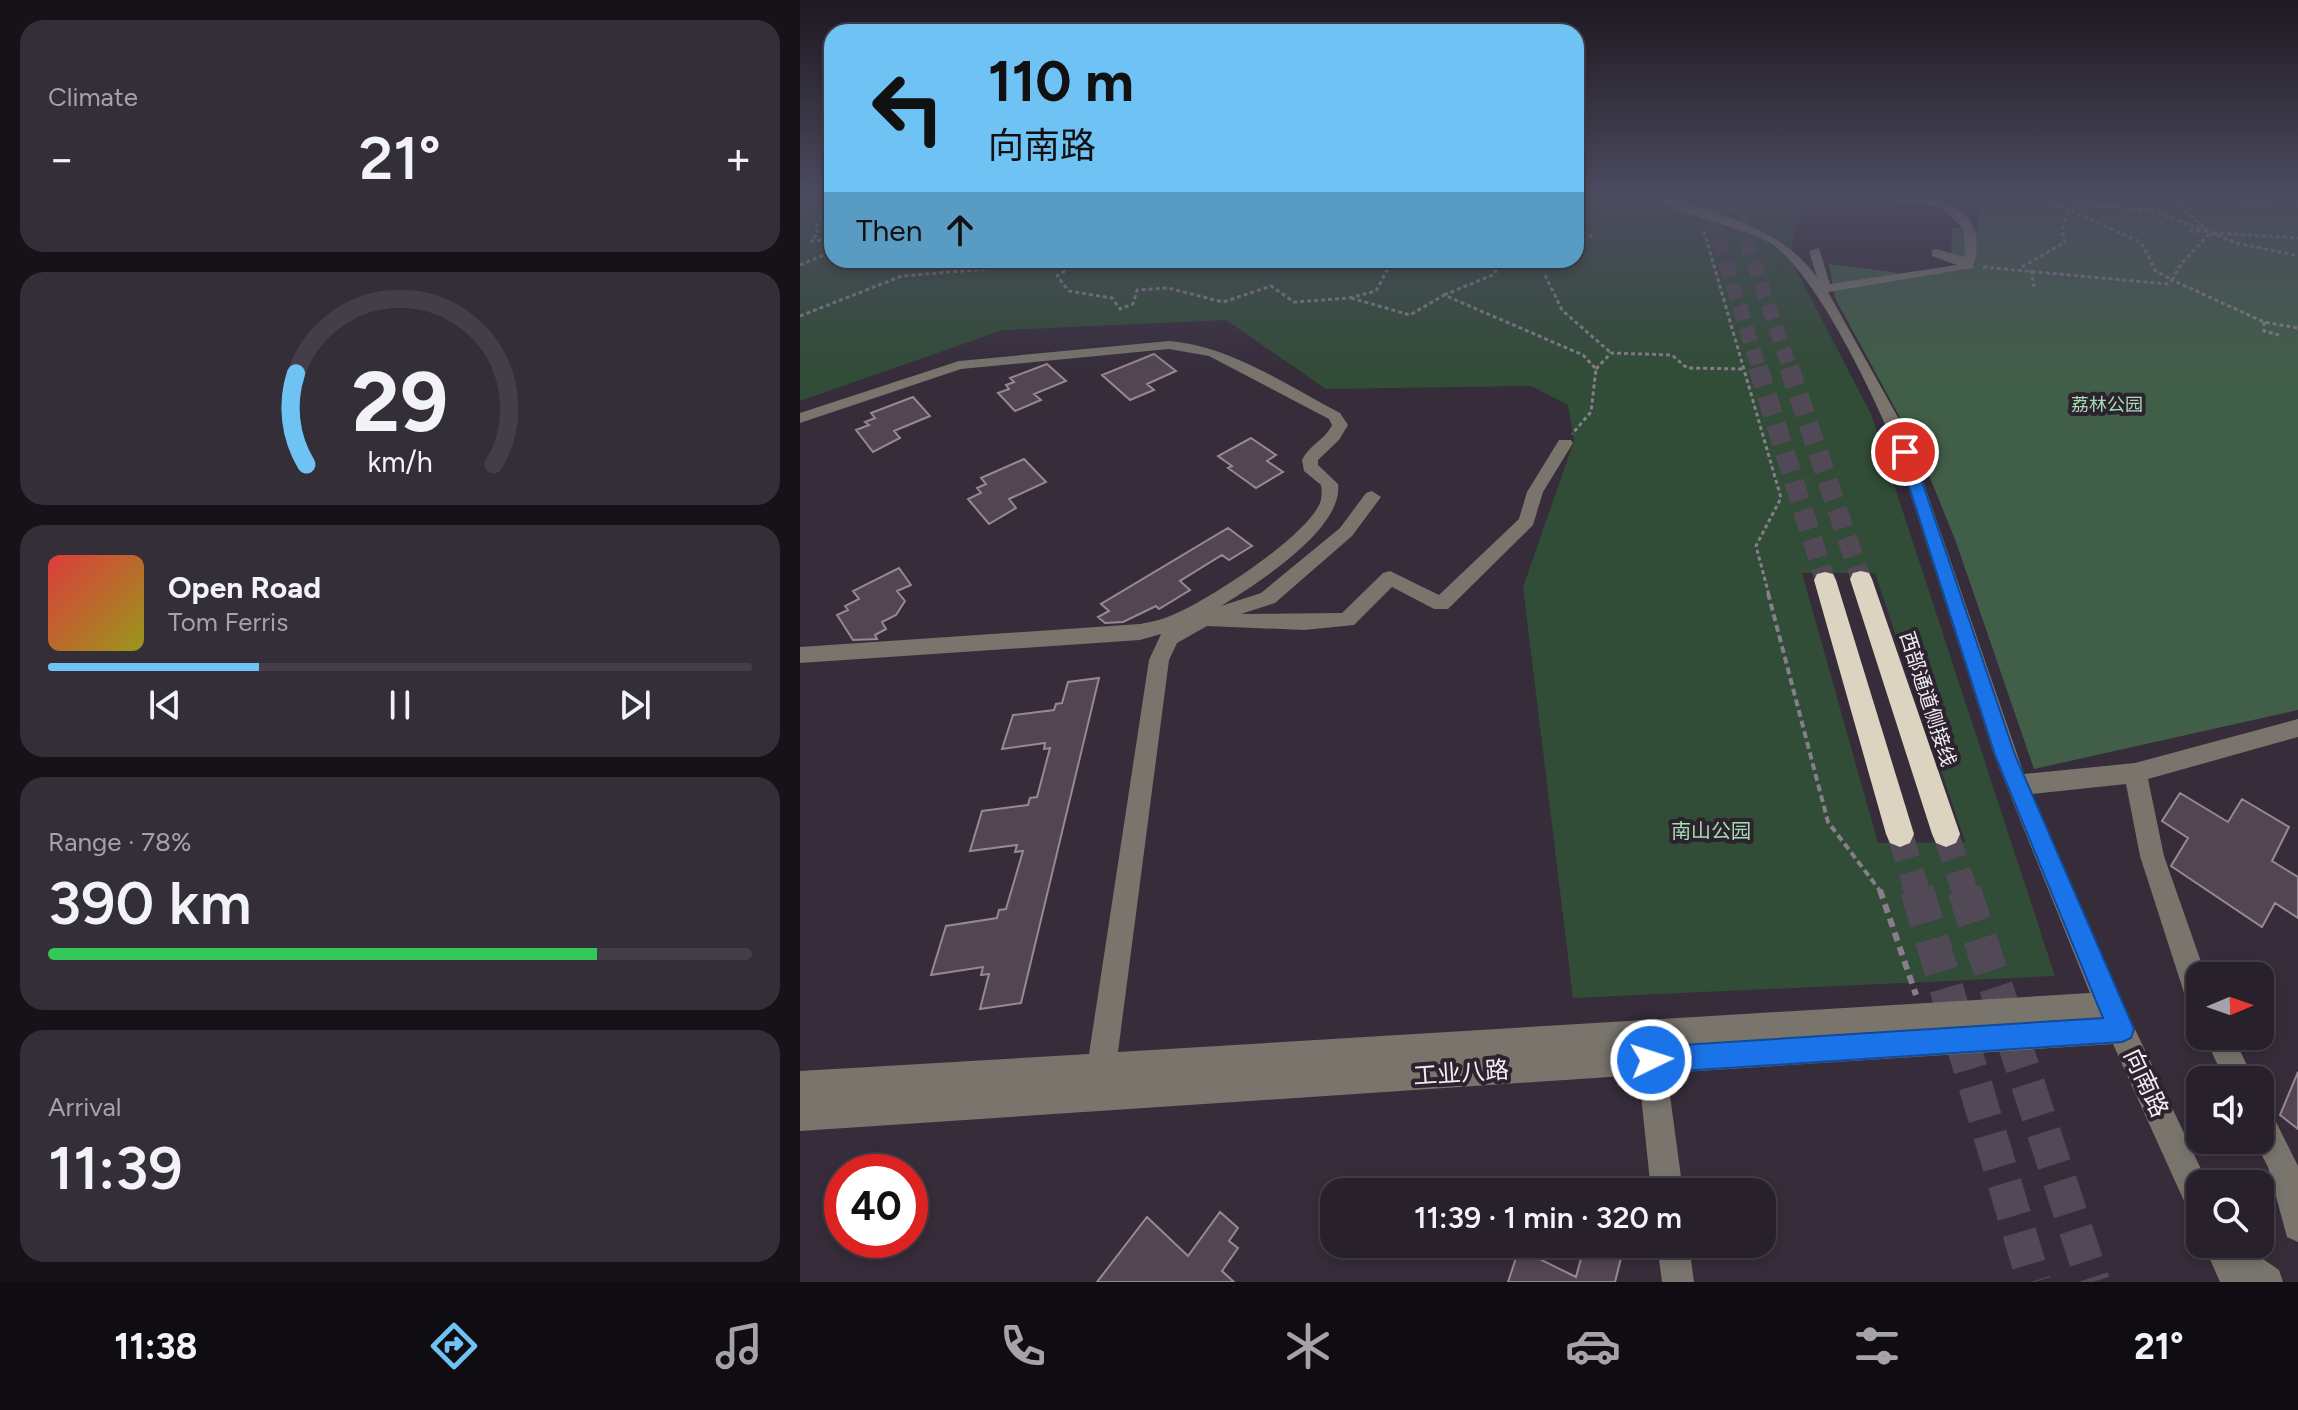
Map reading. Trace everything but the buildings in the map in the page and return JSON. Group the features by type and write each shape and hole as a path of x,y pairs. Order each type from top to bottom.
{"highway":[{"name":"西部通道侧接线","path":"1861,579 1946,834"},
{"path":"1825,580 1900,834"}],"street":[{"path":"1792,256 1820,289"},
{"path":"1817,256 1825,281 1820,289"},
{"path":"1944,256 1969,265"},
{"path":"1969,265 1972,256"},
{"path":"1820,289 1969,265"},
{"name":"向南路","path":"1820,289 1877,392 1905,452 2018,785 2092,966 2186,1170"},
{"path":"800,418 959,365 1169,345 1214,353 1335,416 1340,425 1337,434 1313,452 1309,459 1310,467 1326,479 1332,489 1330,501 1319,516 1289,548 1251,579 1178,621 1140,632 800,655"},
{"path":"1198,621 1304,623 1347,620 1390,578 1441,604 1527,521 1535,492 1565,443"},
{"path":"1097,1097 1159,660 1169,638 1198,621 1268,598 1346,532 1372,497"},
{"path":"2018,785 2135,773 2298,728"},
{"path":"2135,773 2152,856 2188,962"},
{"name":"工业八路","path":"800,1116 1097,1097 1650,1047 1923,1017 2116,1017"},
{"name":"工业八路","path":"800,1086 1101,1067 1650,1047 2116,1017"},
{"path":"1650,1047 1665,1178"},
{"path":"2274,1147 2282,1163 2298,1226"},
{"path":"1675,1258 1678,1282"},
{"path":"2226,1258 2237,1282"},
{"path":"2235,1258 2267,1282"}],"path":[{"path":"800,265 822,256"},
{"path":"1711,256 1781,498 1756,546 1828,822 1883,894 1923,1017"},
{"path":"2014,269 2043,256"},
{"path":"2148,256 2155,270 2172,280 2264,322 2298,328"},
{"path":"1969,265 2167,284 2189,256"},
{"path":"800,316 889,280 915,273 996,268"},
{"path":"1070,268 1057,276 1069,291 1112,298 1120,309 1133,304 1137,290 1168,288 1223,302 1271,286 1294,302 1349,298 1376,291"},
{"path":"1373,305 1376,291 1387,270 1391,268"},
{"path":"1349,298 1410,315 1444,295 1495,274 1496,268"},
{"path":"2031,270 2034,287"},
{"path":"1545,275 1550,298 1611,353 1672,355 1687,368 1744,369"},
{"path":"1444,295 1583,355 1596,369"},
{"path":"2264,322 2264,331 2279,335"},
{"path":"1565,443 1591,412 1596,369 1611,353"}],"green space":[{"name":"南山公园","path":"800,256 824,256 824,268 1584,268 1584,256 1792,256 1792,262 1871,414 2055,976 1573,998 1523,587 1574,441 1568,405 1531,386 1326,389 1226,320 1003,330 800,401","holes":["1802,573 1875,573 1965,842 1878,843"]},
{"name":"荔林公园","path":"1956,256 2298,256 2298,710 2034,769 1956,542 1922,458 1835,298 1829,264 1894,272 1904,278 1962,270 1977,264"}],"tunnel":[{"path":"1724,256 1759,369"},
{"path":"1751,256 1790,369"},
{"path":"1758,367 1825,580"},
{"path":"1789,367 1861,579"},
{"path":"1900,834 1917,892"},
{"path":"1946,834 1965,892"},
{"path":"1917,890 2034,1282"},
{"path":"1964,890 2093,1282"}],"route":[{"path":"1651,1060 2122,1029 2092,966 2005,755 1905,452"}]}
